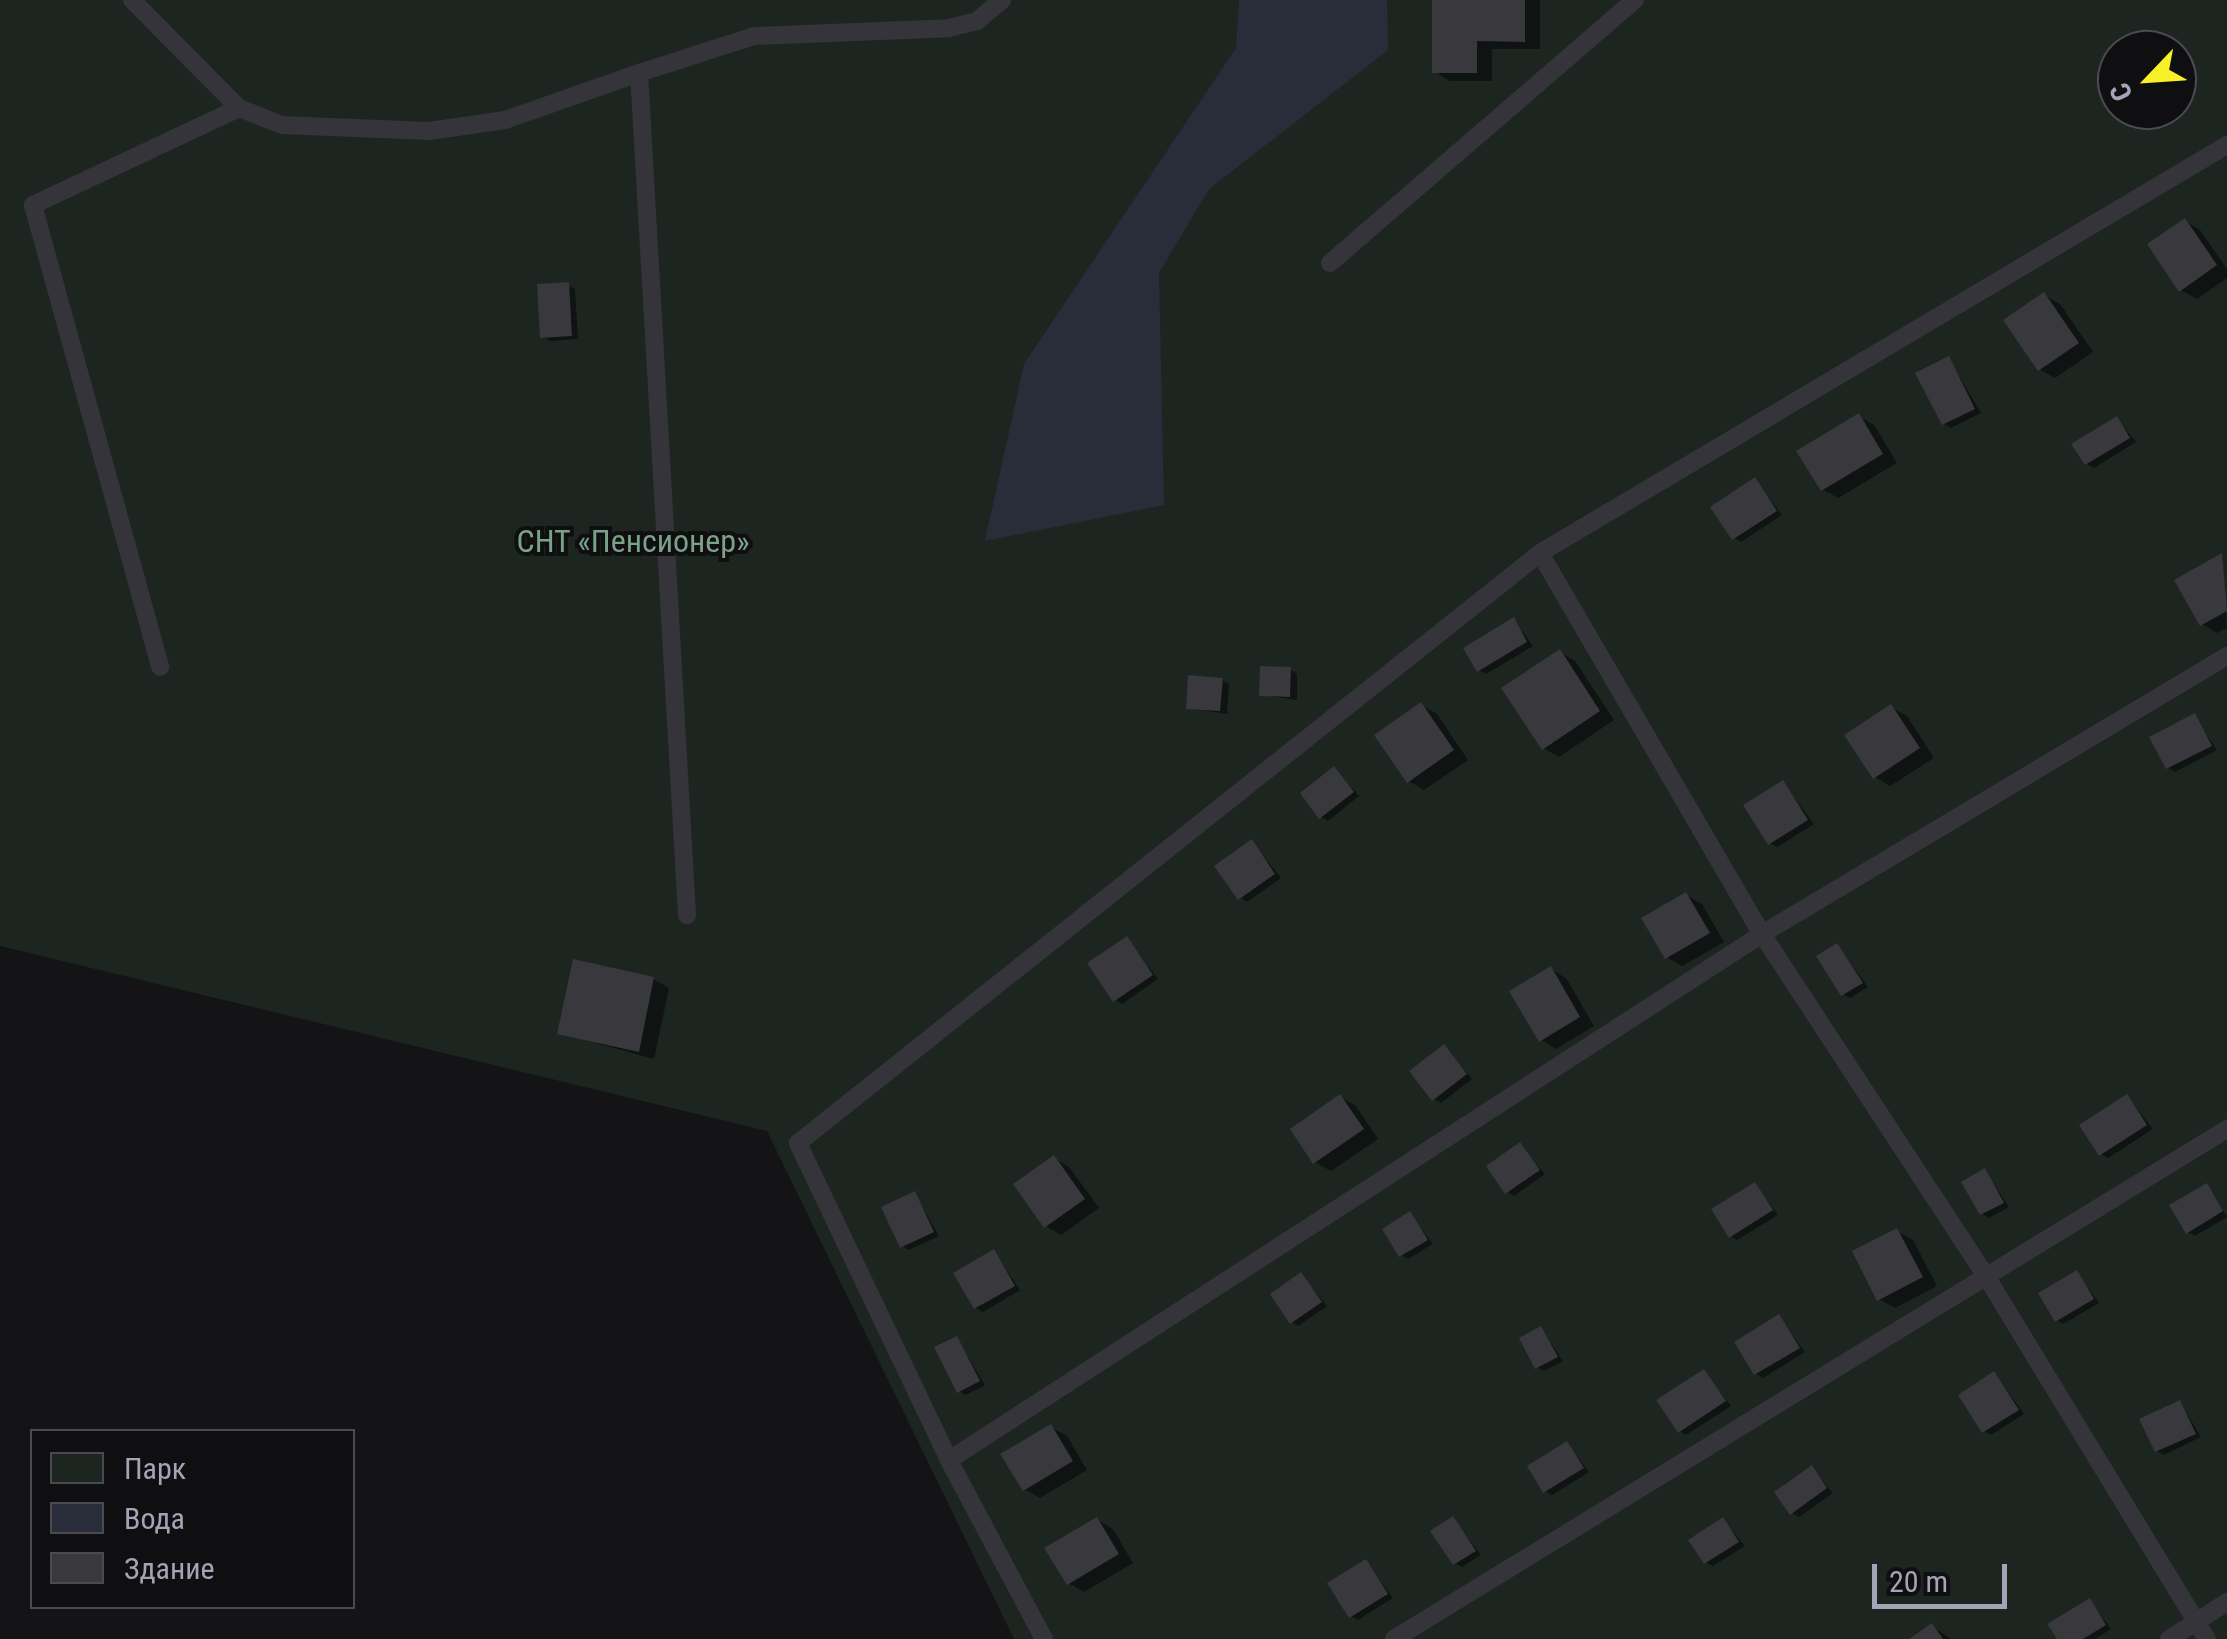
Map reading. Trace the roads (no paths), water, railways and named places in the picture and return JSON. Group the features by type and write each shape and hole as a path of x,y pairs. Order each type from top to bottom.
{"lane":[{"path":"132,0 239,108 282,125 429,132 505,120 754,36 949,28 977,21 1002,0"},
{"path":"1330,262 1636,0"},
{"path":"639,72 688,916"},
{"path":"160,667 33,205 239,108"},
{"path":"1044,1639 949,1460 798,1143 1540,553 2227,144"},
{"path":"1540,553 1762,934 1986,1276 2207,1639"},
{"path":"949,1460 1762,934 2227,656"},
{"path":"1394,1639 2227,1129"},
{"path":"2169,1639 2227,1602"}],"water":[{"path":"1239,0 1387,0 1388,50 1209,189 1159,273 1164,505 985,541 1024,364 1236,48"}],"park label":[{"name":"СНТ «Пенсионер»","path":"633,541"}]}
